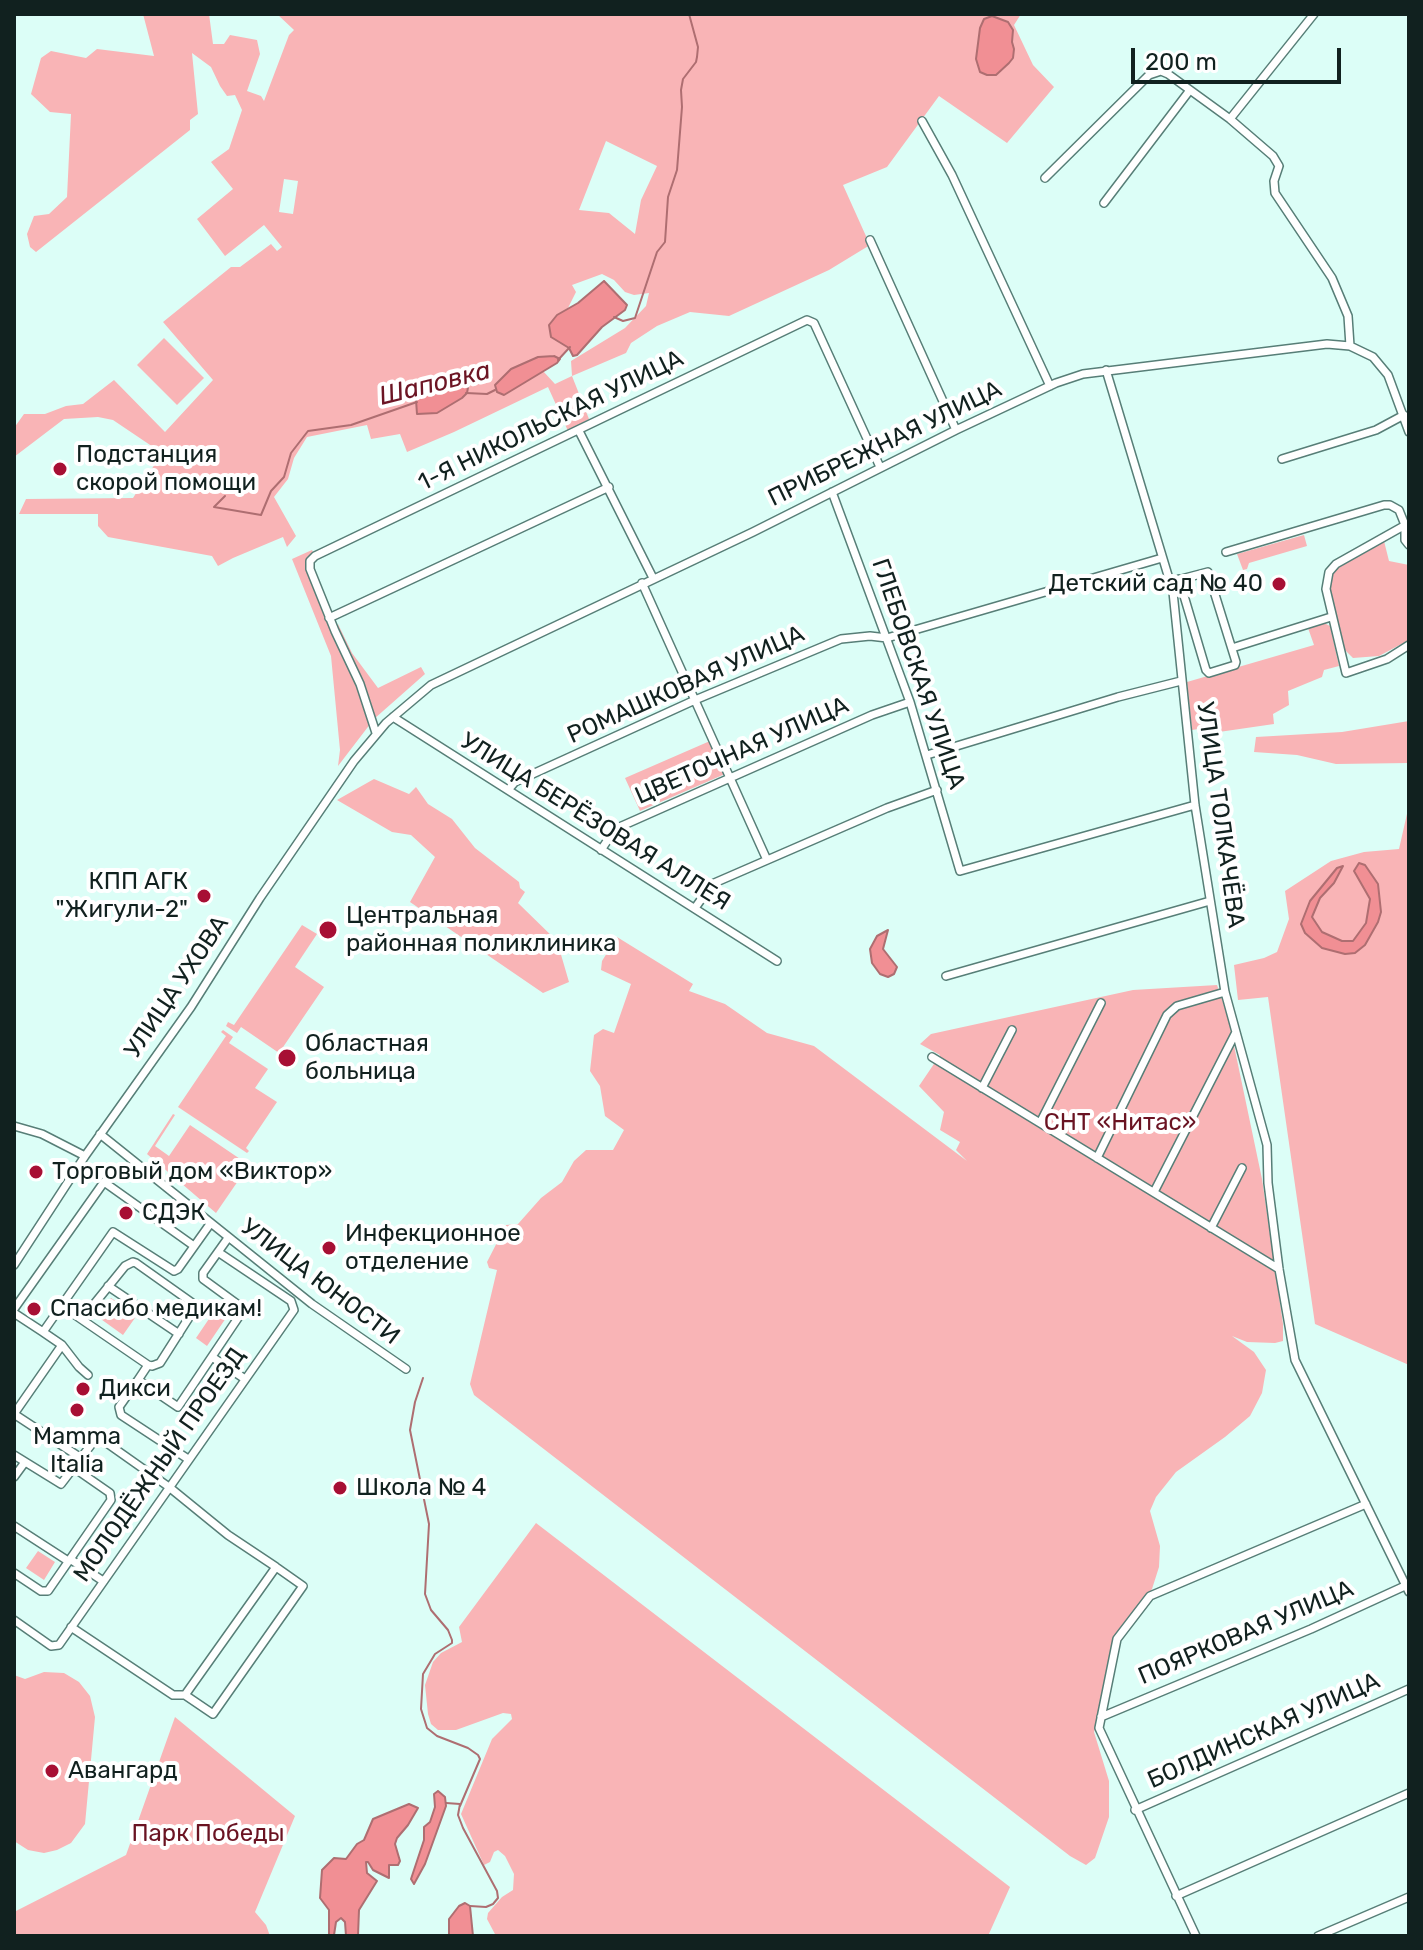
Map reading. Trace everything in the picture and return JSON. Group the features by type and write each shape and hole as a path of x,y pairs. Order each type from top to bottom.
{"street":[{"path":"1230,119 1314,14"},
{"path":"1045,178 1149,75 1161,71 1190,90 1273,156 1279,166 1274,181 1275,193 1332,278 1348,316 1350,346 1366,352 1383,368 1393,384 1409,432"},
{"path":"1104,203 1190,90"},
{"path":"922,121 952,175 1050,386"},
{"path":"870,240 956,430"},
{"name":"1-Я НИКОЛЬСКАЯ УЛИЦА","path":"329,618 310,569 310,561 315,556 804,321 811,320 880,467"},
{"name":"ПРИБРЕЖНАЯ УЛИЦА","path":"376,733 431,685 455,672 956,430 1075,376 1327,344 1350,346"},
{"name":"УЛИЦА ТОЛКАЧЁВА","path":"1106,370 1162,558 1174,580 1181,681 1195,805 1225,992 1267,1145 1268,1183 1279,1269 1295,1360 1408,1587"},
{"path":"1282,459 1366,433 1404,415"},
{"path":"579,431 653,578"},
{"path":"376,733 360,684 329,618 609,487"},
{"name":"ГЛЕБОВСКАЯ УЛИЦА","path":"832,492 910,702 960,871 1195,805"},
{"path":"1226,552 1384,505 1396,507 1407,524 1405,540 1409,545"},
{"path":"1407,524 1333,567 1326,589 1346,673 1387,659 1409,645"},
{"name":"РОМАШКОВАЯ УЛИЦА","path":"508,790 515,782 695,700 841,639 887,638 1162,558"},
{"path":"1208,572 1236,664 1209,673 1206,670 1174,580 1208,572"},
{"path":"642,583 767,860"},
{"path":"1232,648 1331,617"},
{"path":"927,755 1181,681"},
{"name":"ЦВЕТОЧНАЯ УЛИЦА","path":"601,850 615,829 872,715 910,702"},
{"name":"УЛИЦА БЕРЁЗОВАЯ АЛЛЕЯ","path":"393,717 777,961"},
{"name":"УЛИЦА УХОВА","path":"14,1265 100,1134 191,1007 309,824 376,733"},
{"path":"695,908 712,884 887,808 937,790"},
{"path":"946,976 1210,901"},
{"path":"1097,1158 1167,1015 1177,1006 1225,992"},
{"path":"1040,1123 1101,1003"},
{"path":"982,1088 1012,1030"},
{"path":"1154,1192 1235,1033"},
{"path":"932,1057 1279,1269"},
{"path":"14,1126 42,1134 85,1156"},
{"name":"УЛИЦА ЮНОСТИ","path":"100,1134 342,1326 406,1369"},
{"path":"1211,1228 1242,1168"},
{"path":"88,1375 62,1345 14,1311 104,1182 194,1246"},
{"path":"43,1332 113,1232 174,1271 210,1224"},
{"path":"138,1380 178,1407 244,1309 203,1279 203,1273 228,1238"},
{"name":"МОЛОДЁЖНЫЙ ПРОЕЗД","path":"14,1620 56,1647 294,1310 294,1305 218,1252"},
{"path":"62,1306 152,1366 160,1363 194,1312 193,1305 133,1262 125,1266 82,1319"},
{"path":"108,1286 179,1334"},
{"path":"62,1345 14,1414 81,1458"},
{"path":"212,1357 245,1379"},
{"path":"148,1365 120,1403 121,1415 188,1459"},
{"path":"14,1455 58,1484 65,1481 94,1441 101,1439 169,1487 228,1535 303,1586 213,1714 185,1695 173,1695 71,1627"},
{"path":"14,1477 25,1462"},
{"path":"14,1573 46,1592 112,1497 74,1468"},
{"path":"1196,1936 1099,1728 1117,1639 1150,1596 1366,1504"},
{"path":"14,1526 103,1581"},
{"path":"185,1695 276,1567"},
{"name":"ПОЯРКОВАЯ УЛИЦА","path":"1101,1717 1408,1587"},
{"name":"БОЛДИНСКАЯ УЛИЦА","path":"1135,1810 1409,1689"},
{"path":"1176,1896 1409,1793"},
{"path":"1318,1936 1409,1897"}],"green space":[{"path":"143,14 209,14 213,44 224,44 230,35 257,40 260,54 247,91 261,96 264,101 289,35 294,30 277,14 1021,14 1014,25 1033,65 1054,87 1007,143 939,96 887,167 843,185 870,245 829,270 729,316 690,312 657,326 631,343 626,353 572,376 589,419 568,431 548,387 407,452 400,434 371,439 367,425 307,437 294,458 288,479 274,497 296,536 287,547 283,537 218,566 212,556 108,537 98,526 98,514 19,514 26,499 133,498 162,453 113,420 98,417 64,419 14,457 14,428 24,414 45,414 83,404 114,380 165,432 213,380 163,322 231,267 240,267 271,244 277,251 282,247 264,225 225,256 197,219 233,189 211,162 229,149 242,110 235,95 227,96 211,67 192,53 198,114 190,120 190,130 36,252 30,247 27,234 34,216 49,214 67,197 71,114 50,112 31,94 41,58 51,51 86,58 97,49 154,56","holes":["606,141 657,166 641,200 635,234 609,213 579,210","284,179 298,181 293,214 279,212","602,274 614,280 625,292 634,295 649,293 646,306 625,328 571,361 572,376 555,384 543,371 501,395 498,383 511,369 542,356 560,359 569,348 551,337 549,325 568,308 576,292 572,285"]},
{"path":"164,338 204,378 177,405 137,365"},
{"path":"1304,535 1307,546 1249,563 1243,570 1237,554"},
{"path":"1384,541 1389,561 1409,565 1409,640 1379,656 1353,658 1343,648 1330,602 1333,569"},
{"path":"312,550 315,556 310,561 337,630 338,624 352,653 378,688 421,667 425,674 374,719 338,766 340,750 331,656 292,559"},
{"path":"1324,623 1330,626 1339,666 1324,670 1322,677 1288,691 1289,705 1273,714 1274,724 1212,733 1211,727 1192,730 1187,682 1314,645 1308,628"},
{"path":"1409,721 1409,763 1336,764 1297,755 1254,752 1256,737 1342,732"},
{"path":"710,741 725,774 640,811 625,778"},
{"path":"374,779 409,794 416,787 428,804 452,819 475,848 519,882 525,892 518,903 557,941 569,982 543,993 410,902 435,857 411,835 392,832 337,800"},
{"path":"1409,805 1409,1365 1315,1324 1268,997 1238,1000 1234,965 1277,952 1289,919 1285,891 1331,861 1364,852 1399,849"},
{"path":"302,925 317,934 295,967 324,987 279,1053 241,1027 237,1033 226,1026 228,1022 234,1025"},
{"name":"СНТ «Нитас»","path":"617,937 693,984 689,991 725,1004 767,1033 814,1046 967,1161 956,1150 960,1142 940,1130 944,1112 919,1086 940,1055 920,1044 931,1034 1133,990 1217,985 1228,1017 1262,1179 1283,1341 1247,1342 1232,1336 1254,1352 1266,1370 1262,1393 1250,1416 1176,1472 1156,1497 1150,1511 1160,1546 1159,1567 1152,1589 1115,1644 1094,1732 1109,1781 1109,1817 1095,1858 1086,1865 1070,1856 474,1395 470,1384 497,1270 489,1268 487,1262 506,1225 518,1224 541,1198 562,1182 574,1161 586,1150 613,1150 624,1130 605,1116 600,1086 590,1071 594,1035 603,1029 614,1033 631,984 601,970 602,961"},
{"path":"223,1030 233,1037 229,1043 268,1069 255,1088 277,1102 246,1148 247,1153 178,1107 226,1036 221,1032"},
{"path":"173,1114 155,1146 169,1156 190,1125 249,1165 216,1213 147,1154"},
{"path":"111,1298 137,1315 123,1335 98,1317"},
{"path":"217,1307 228,1315 207,1346 196,1338"},
{"path":"536,1523 1010,1887 988,1936 496,1936 487,1919 488,1913 513,1890 514,1874 505,1856 498,1850 484,1865 461,1814 492,1739 512,1719 511,1714 503,1713 456,1730 438,1730 431,1724 428,1714 425,1685 433,1662 441,1653 462,1642 459,1627"},
{"path":"38,1551 55,1562 44,1580 26,1568"},
{"name":"Авангард","path":"44,1672 64,1673 79,1682 90,1696 95,1717 85,1824 71,1843 44,1853 28,1850 14,1841 14,1675 25,1679"},
{"name":"Парк Победы","path":"175,1717 295,1816 255,1912 266,1925 270,1936 14,1936 14,1912 126,1855"}],"shaded area":[{"path":"992,16 1008,22 1013,30 1014,49 1009,63 996,75 987,75 980,72 976,59 980,28 984,19"},
{"path":"604,281 627,305 625,310 602,327 573,356 569,348 551,337 549,325 557,315 578,303"},
{"path":"554,356 560,359 557,363 504,395 497,392 495,385 511,369 538,357"},
{"path":"463,378 469,382 467,393 462,398 437,413 417,414 416,400 420,394 435,385"},
{"path":"1359,863 1365,865 1378,884 1381,912 1378,922 1365,945 1355,953 1345,954 1322,948 1305,933 1301,924 1310,901 1337,868 1343,866 1334,883 1320,898 1312,917 1322,932 1342,941 1353,941 1366,923 1370,899 1354,871"},
{"path":"888,930 883,949 897,967 894,974 888,977 880,974 872,963 870,949 877,936"},
{"path":"438,1791 445,1797 446,1806 425,1864 414,1884 411,1879 424,1840 424,1827 430,1822 435,1807 434,1794"},
{"path":"409,1804 418,1808 397,1838 395,1844 400,1861 398,1865 389,1865 389,1878 373,1870 366,1862 367,1873 377,1881 359,1910 358,1936 346,1936 345,1922 341,1918 336,1922 334,1935 329,1935 329,1910 320,1898 322,1870 334,1858 346,1859 364,1840 373,1819"},
{"path":"465,1903 470,1906 473,1936 449,1936 449,1919"}],"waterway":[{"name":"Шаповка","path":"614,317 623,321 635,318 657,252 665,242 668,197 677,170 681,90 683,79 697,57 698,47 689,14"},
{"name":"Шаповка","path":"558,360 570,347"},
{"name":"Шаповка","path":"466,393 487,394 495,390"},
{"name":"Шаповка","path":"225,496 214,507 261,515 271,491 284,477 291,453 308,431 351,425 417,402"},
{"path":"423,1378 410,1430 429,1524 425,1594 431,1610 448,1630 452,1643 435,1654 423,1674 421,1709 427,1728 437,1736 468,1748 480,1759 460,1806"},
{"path":"446,1803 460,1804 458,1815 463,1828 497,1891 498,1898 493,1904 470,1906"}],"place":[{"name":"Подстанция скорой помощи","path":"60,469"},
{"name":"Детский сад № 40","path":"1279,584"},
{"name":"КПП АГК \"Жигули-2\"","path":"204,896"},
{"name":"Центральная районная поликлиника","path":"328,930"},
{"name":"Областная больница","path":"287,1058"},
{"name":"Торговый дом «Виктор»","path":"36,1172"},
{"name":"СДЭК","path":"126,1213"},
{"name":"Инфекционное отделение","path":"329,1248"},
{"name":"Спасибо медикам!","path":"34,1309"},
{"name":"Дикси","path":"83,1389"},
{"name":"Mamma Italia","path":"77,1410"},
{"name":"Школа № 4","path":"340,1488"},
{"name":"Авангард","path":"52,1771"}]}
